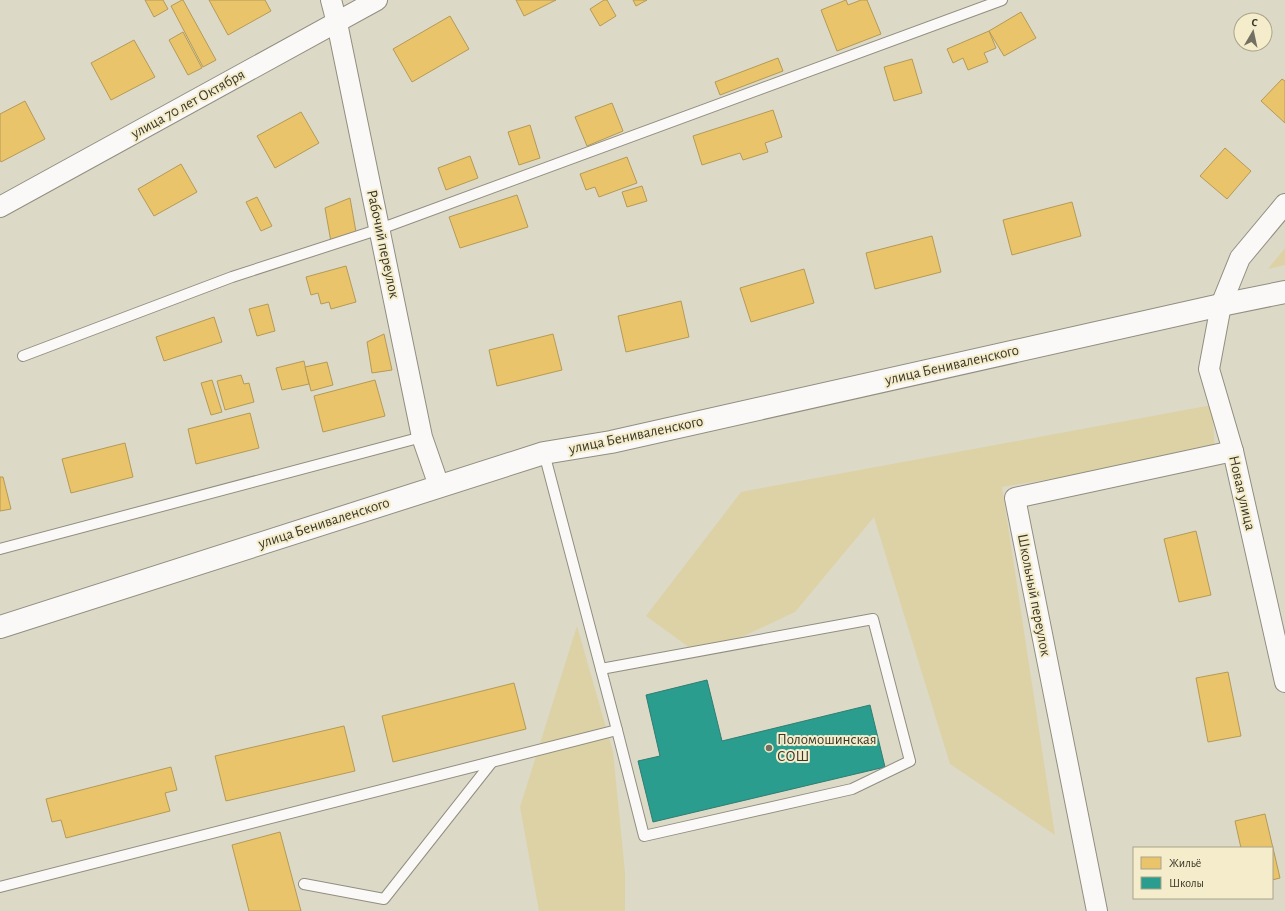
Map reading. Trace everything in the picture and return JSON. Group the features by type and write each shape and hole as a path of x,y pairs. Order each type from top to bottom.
{"street":[{"name":"Рабочий переулок","path":"330,0 337,23 422,437 439,486"},
{"name":"улица 70 лет Октября","path":"0,207 337,23 376,0"},
{"name":"Новая улица","path":"1285,204 1240,258 1222,305 1209,369 1233,451 1285,682"},
{"name":"улица Бениваленского","path":"0,627 544,453 619,440 1285,292"},
{"name":"Школьный переулок","path":"1096,911 1015,498 1233,451"}],"lane":[{"path":"23,356 232,277 380,229 1002,0"},
{"path":"0,549 422,437"},
{"path":"544,453 644,836 852,789 910,760 873,619 601,669"},
{"path":"0,887 617,730"},
{"path":"304,884 384,899 492,762"}],"shaded area":[{"path":"1285,248 1285,265 1268,269"},
{"path":"1212,405 1215,452 1002,487 1055,835 950,764 874,517 795,612 701,656 646,616 741,492"},
{"path":"577,626 613,752 625,872 625,911 539,911 520,807"}],"building: Жильё":[{"path":"145,0 163,0 168,9 154,17"},
{"path":"182,0 216,60 203,67 171,6"},
{"path":"209,0 265,0 271,11 228,35"},
{"path":"516,0 556,0 524,16"},
{"path":"604,0 607,0 616,16 600,26 590,9"},
{"path":"633,0 647,0 636,6"},
{"path":"846,0 848,5 861,0 867,0 881,34 837,51 821,10"},
{"path":"1021,12 1036,38 1004,56 989,31"},
{"path":"450,16 469,49 412,82 393,49"},
{"path":"989,31 996,48 984,53 988,62 968,70 963,58 953,63 947,49"},
{"path":"183,32 202,68 188,75 169,40"},
{"path":"134,40 155,77 111,100 91,63"},
{"path":"778,58 783,71 720,95 715,82"},
{"path":"912,59 922,93 894,101 884,67"},
{"path":"1282,79 1285,81 1285,123 1261,101"},
{"path":"25,101 45,139 1,162 0,114"},
{"path":"612,103 623,131 587,146 575,117"},
{"path":"773,110 782,137 765,143 768,152 743,160 740,153 702,165 693,136"},
{"path":"301,112 319,143 275,168 257,136"},
{"path":"530,125 540,158 519,165 508,132"},
{"path":"1225,148 1251,171 1227,199 1200,176"},
{"path":"470,156 478,178 446,190 438,168"},
{"path":"627,157 637,183 599,197 595,187 586,190 580,174"},
{"path":"181,164 197,192 154,216 138,189"},
{"path":"642,186 647,201 627,207 622,192"},
{"path":"517,195 528,227 460,248 449,217"},
{"path":"257,197 272,226 261,231 246,202"},
{"path":"350,198 356,232 331,242 325,208"},
{"path":"1072,202 1081,236 1012,255 1003,220"},
{"path":"932,236 941,272 875,289 866,253"},
{"path":"346,266 356,302 331,309 329,302 321,304 318,293 311,295 306,277"},
{"path":"804,269 814,303 751,322 740,288"},
{"path":"681,301 689,337 626,352 618,316"},
{"path":"268,304 275,331 257,336 249,309"},
{"path":"214,317 222,342 164,361 156,337"},
{"path":"384,334 392,370 372,373 367,342"},
{"path":"553,334 562,370 497,386 489,350"},
{"path":"304,361 309,384 282,390 276,368"},
{"path":"327,362 333,385 311,391 305,367"},
{"path":"241,375 244,384 249,383 254,402 225,410 217,381"},
{"path":"212,380 222,412 211,415 201,383"},
{"path":"375,380 385,416 323,432 314,396"},
{"path":"250,413 259,448 196,464 188,429"},
{"path":"125,443 133,477 71,493 62,459"},
{"path":"0,477 3,477 11,509 0,511"},
{"path":"1196,531 1211,595 1179,602 1164,539"},
{"path":"1228,672 1241,736 1208,742 1196,678"},
{"path":"514,683 526,729 393,762 382,716"},
{"path":"344,726 355,771 226,801 215,756"},
{"path":"171,767 177,790 165,793 170,811 66,838 61,820 52,822 46,799"},
{"path":"1265,814 1273,847 1241,847 1235,821"},
{"path":"280,832 301,911 249,911 232,845"},
{"path":"1273,848 1280,878 1273,880"}],"building: Школы":[{"name":"Поломошинская СОШ","path":"707,680 722,741 870,705 885,767 653,822 638,761 660,756 646,695"}],"place":[{"name":"Поломошинская СОШ","path":"769,748"}]}
